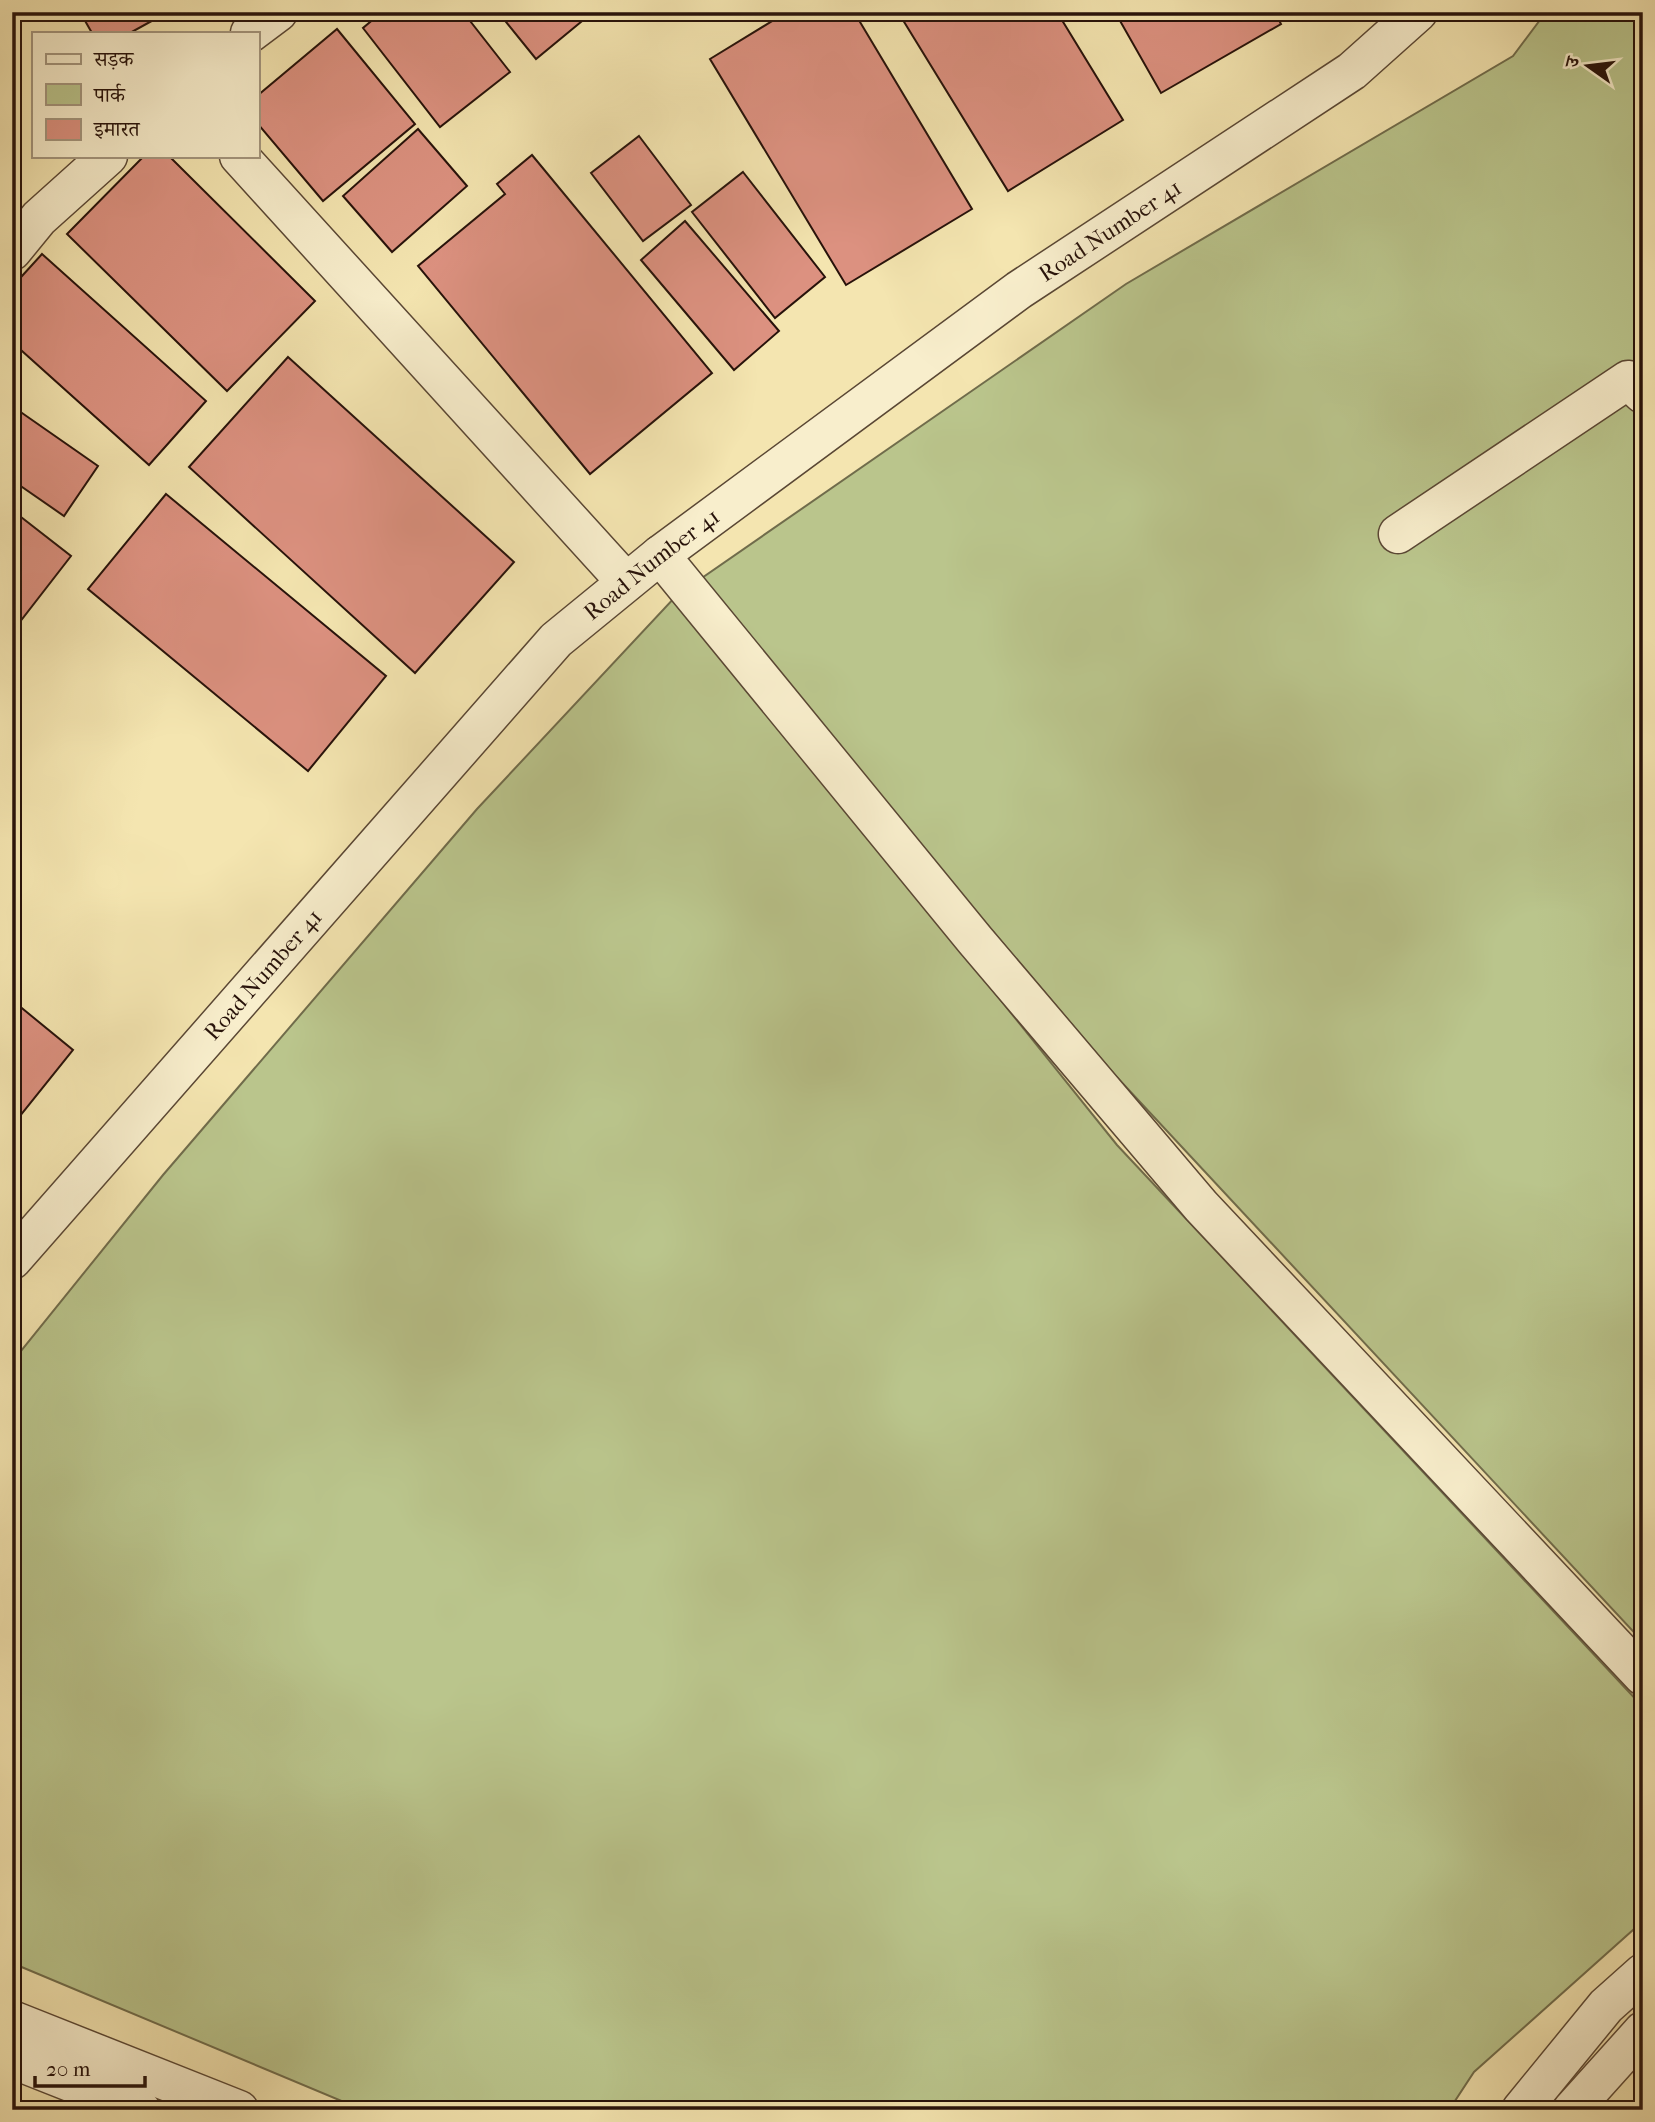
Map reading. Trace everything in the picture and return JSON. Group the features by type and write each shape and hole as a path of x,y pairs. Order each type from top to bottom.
{"street":[{"path":"251,32 278,12"},
{"name":"Road Number 41","path":"12,1260 556,640 660,555 1019,290 1352,71 1418,12"},
{"path":"12,251 39,218 106,158"},
{"path":"241,158 626,582"},
{"path":"1398,534 1628,380 1643,394"},
{"path":"660,555 975,940 1201,1206 1643,1676"},
{"path":"1521,2110 1606,2006 1643,1973"},
{"path":"12,2020 239,2110"},
{"path":"1572,2110 1643,2031"},
{"path":"12,2059 142,2110"}],"green space":[{"path":"1546,12 1643,12 1643,1642 1113,1073 718,607 699,580 1126,284 1513,56"},
{"path":"676,596 1117,1145 1643,1707 1643,1921 1474,2072 1449,2110 363,2110 12,1963 12,1362 163,1175 477,809"}],"building":[{"path":"80,12 168,12 132,32 91,32"},
{"path":"382,12 463,12 510,72 440,127 363,28"},
{"path":"498,12 593,12 536,59"},
{"path":"787,12 854,12 972,209 846,285 710,59"},
{"path":"898,12 1057,12 1123,120 1008,191"},
{"path":"1115,12 1275,12 1281,24 1161,93"},
{"path":"337,29 415,124 323,201 259,125 259,94"},
{"path":"418,129 467,186 392,252 343,196"},
{"path":"639,136 691,205 643,241 591,173"},
{"path":"532,155 712,373 590,474 418,266 505,194 497,184"},
{"path":"142,158 171,158 315,301 227,391 67,234"},
{"path":"743,172 825,277 775,318 692,212"},
{"path":"685,221 779,331 734,370 641,260"},
{"path":"42,254 206,401 149,465 12,342 12,287"},
{"path":"288,357 514,562 415,673 189,467"},
{"path":"12,406 98,466 64,516 12,480"},
{"path":"166,494 386,676 308,771 88,589"},
{"path":"12,510 71,556 12,632"},
{"path":"12,1000 73,1050 12,1126"}]}
